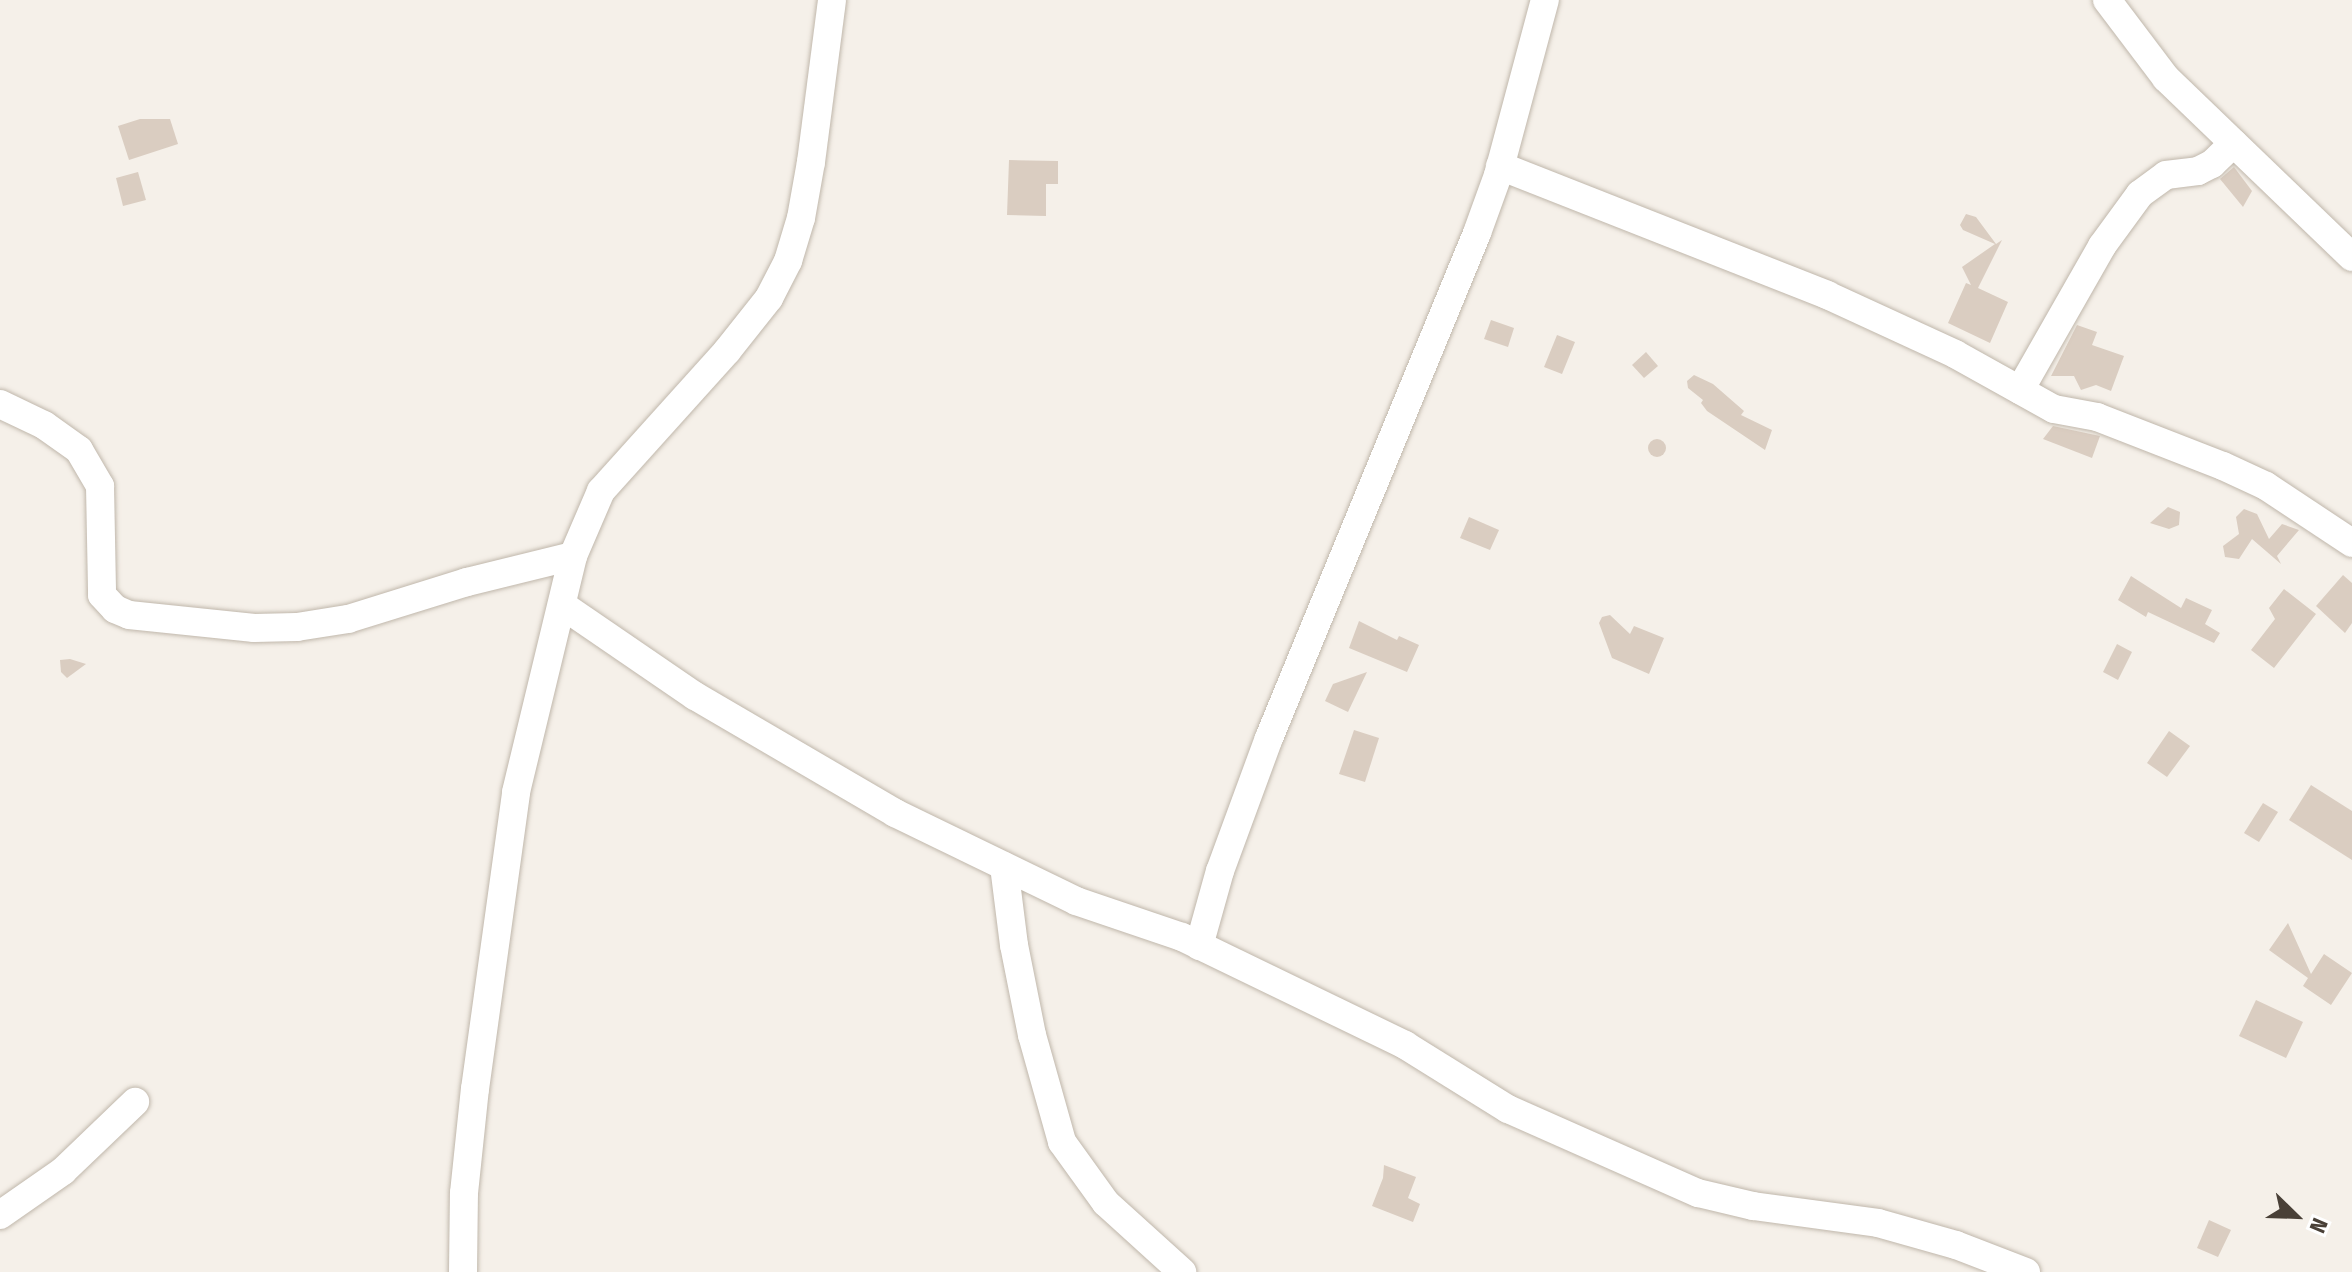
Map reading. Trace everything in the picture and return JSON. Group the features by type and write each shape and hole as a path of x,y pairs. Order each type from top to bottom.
{"street":[{"path":"463,1272 464,1193 475,1089 516,792 573,556 601,491 727,351 769,298 788,261 801,218 811,162 832,0"},
{"path":"1199,946 1220,871 1269,738 1477,233 1500,166 1545,0"},
{"path":"2107,0 2166,78 2352,257"},
{"path":"2020,390 2102,246 2140,194 2166,175 2198,171 2212,164 2234,143"},
{"path":"1500,166 1827,295 1955,354 2054,409 2097,417 2223,466 2266,486 2352,543"},
{"path":"0,404 44,425 79,450 100,486 102,595 115,609 129,615 254,628 297,627 348,619 467,582 573,556"},
{"path":"562,605 695,696 895,813 1076,901 1199,946 1405,1045 1508,1109 1698,1193 1753,1206 1878,1223 1956,1245 2026,1272"},
{"path":"1004,866 1014,945 1032,1035 1062,1142 1106,1203 1182,1272"},
{"path":"0,1215 63,1171 135,1102"}],"building":[{"path":"140,119 170,119 178,144 129,160 118,126"},
{"path":"1009,160 1058,161 1058,184 1046,184 1046,216 1007,215"},
{"path":"2234,167 2252,191 2243,207 2220,179"},
{"path":"138,172 146,200 123,206 116,178"},
{"path":"1966,214 1976,217 1996,244 2002,240 1978,288 2008,302 1990,343 1948,323 1966,283 1971,285 1962,267 1995,244 1963,230 1960,225"},
{"path":"1491,320 1514,328 1508,347 1484,339"},
{"path":"2077,325 2097,332 2092,345 2124,356 2111,391 2096,385 2081,390 2074,376 2051,376"},
{"path":"1557,335 1575,342 1562,374 1544,367"},
{"path":"1646,352 1658,366 1644,378 1632,365"},
{"path":"1694,375 1713,384 1744,411 1741,415 1772,430 1765,450 1707,411 1701,403 1703,400 1688,388 1687,381"},
{"path":"2053,426 2100,436 2092,458 2043,439"},
{"path":"1653,439 1661,439 1666,448 1664,455 1653,457 1648,452 1648,444"},
{"path":"2168,507 2180,512 2179,525 2169,529 2150,523"},
{"path":"2244,509 2257,514 2269,539 2282,524 2299,530 2277,556 2281,564 2252,539 2239,559 2225,557 2223,546 2239,534 2236,517"},
{"path":"1469,517 1499,530 1490,550 1460,538"},
{"path":"2343,575 2352,583 2352,623 2345,633 2316,606"},
{"path":"2131,576 2181,608 2186,598 2212,610 2205,624 2220,633 2214,643 2148,612 2146,617 2118,600"},
{"path":"2284,589 2316,614 2274,668 2251,650 2275,619 2269,608"},
{"path":"1610,615 1630,634 1634,626 1664,638 1649,674 1612,658 1599,623 1602,617"},
{"path":"1359,621 1397,640 1399,636 1419,645 1407,672 1349,648"},
{"path":"2117,644 2132,652 2118,680 2103,672"},
{"path":"70,659 86,664 67,678 61,672 60,660"},
{"path":"1367,672 1348,712 1325,701 1333,684"},
{"path":"1354,730 1379,738 1365,782 1339,774"},
{"path":"2169,731 2190,746 2167,777 2147,763"},
{"path":"2311,785 2352,811 2352,860 2289,820"},
{"path":"2263,803 2278,812 2259,842 2244,833"},
{"path":"2288,923 2311,974 2324,954 2352,973 2331,1005 2303,986 2308,978 2269,950"},
{"path":"2256,1000 2303,1022 2286,1058 2239,1036"},
{"path":"1384,1165 1416,1177 1408,1198 1420,1204 1413,1222 1372,1206 1383,1178"},
{"path":"2209,1220 2231,1230 2218,1257 2197,1248"}]}
